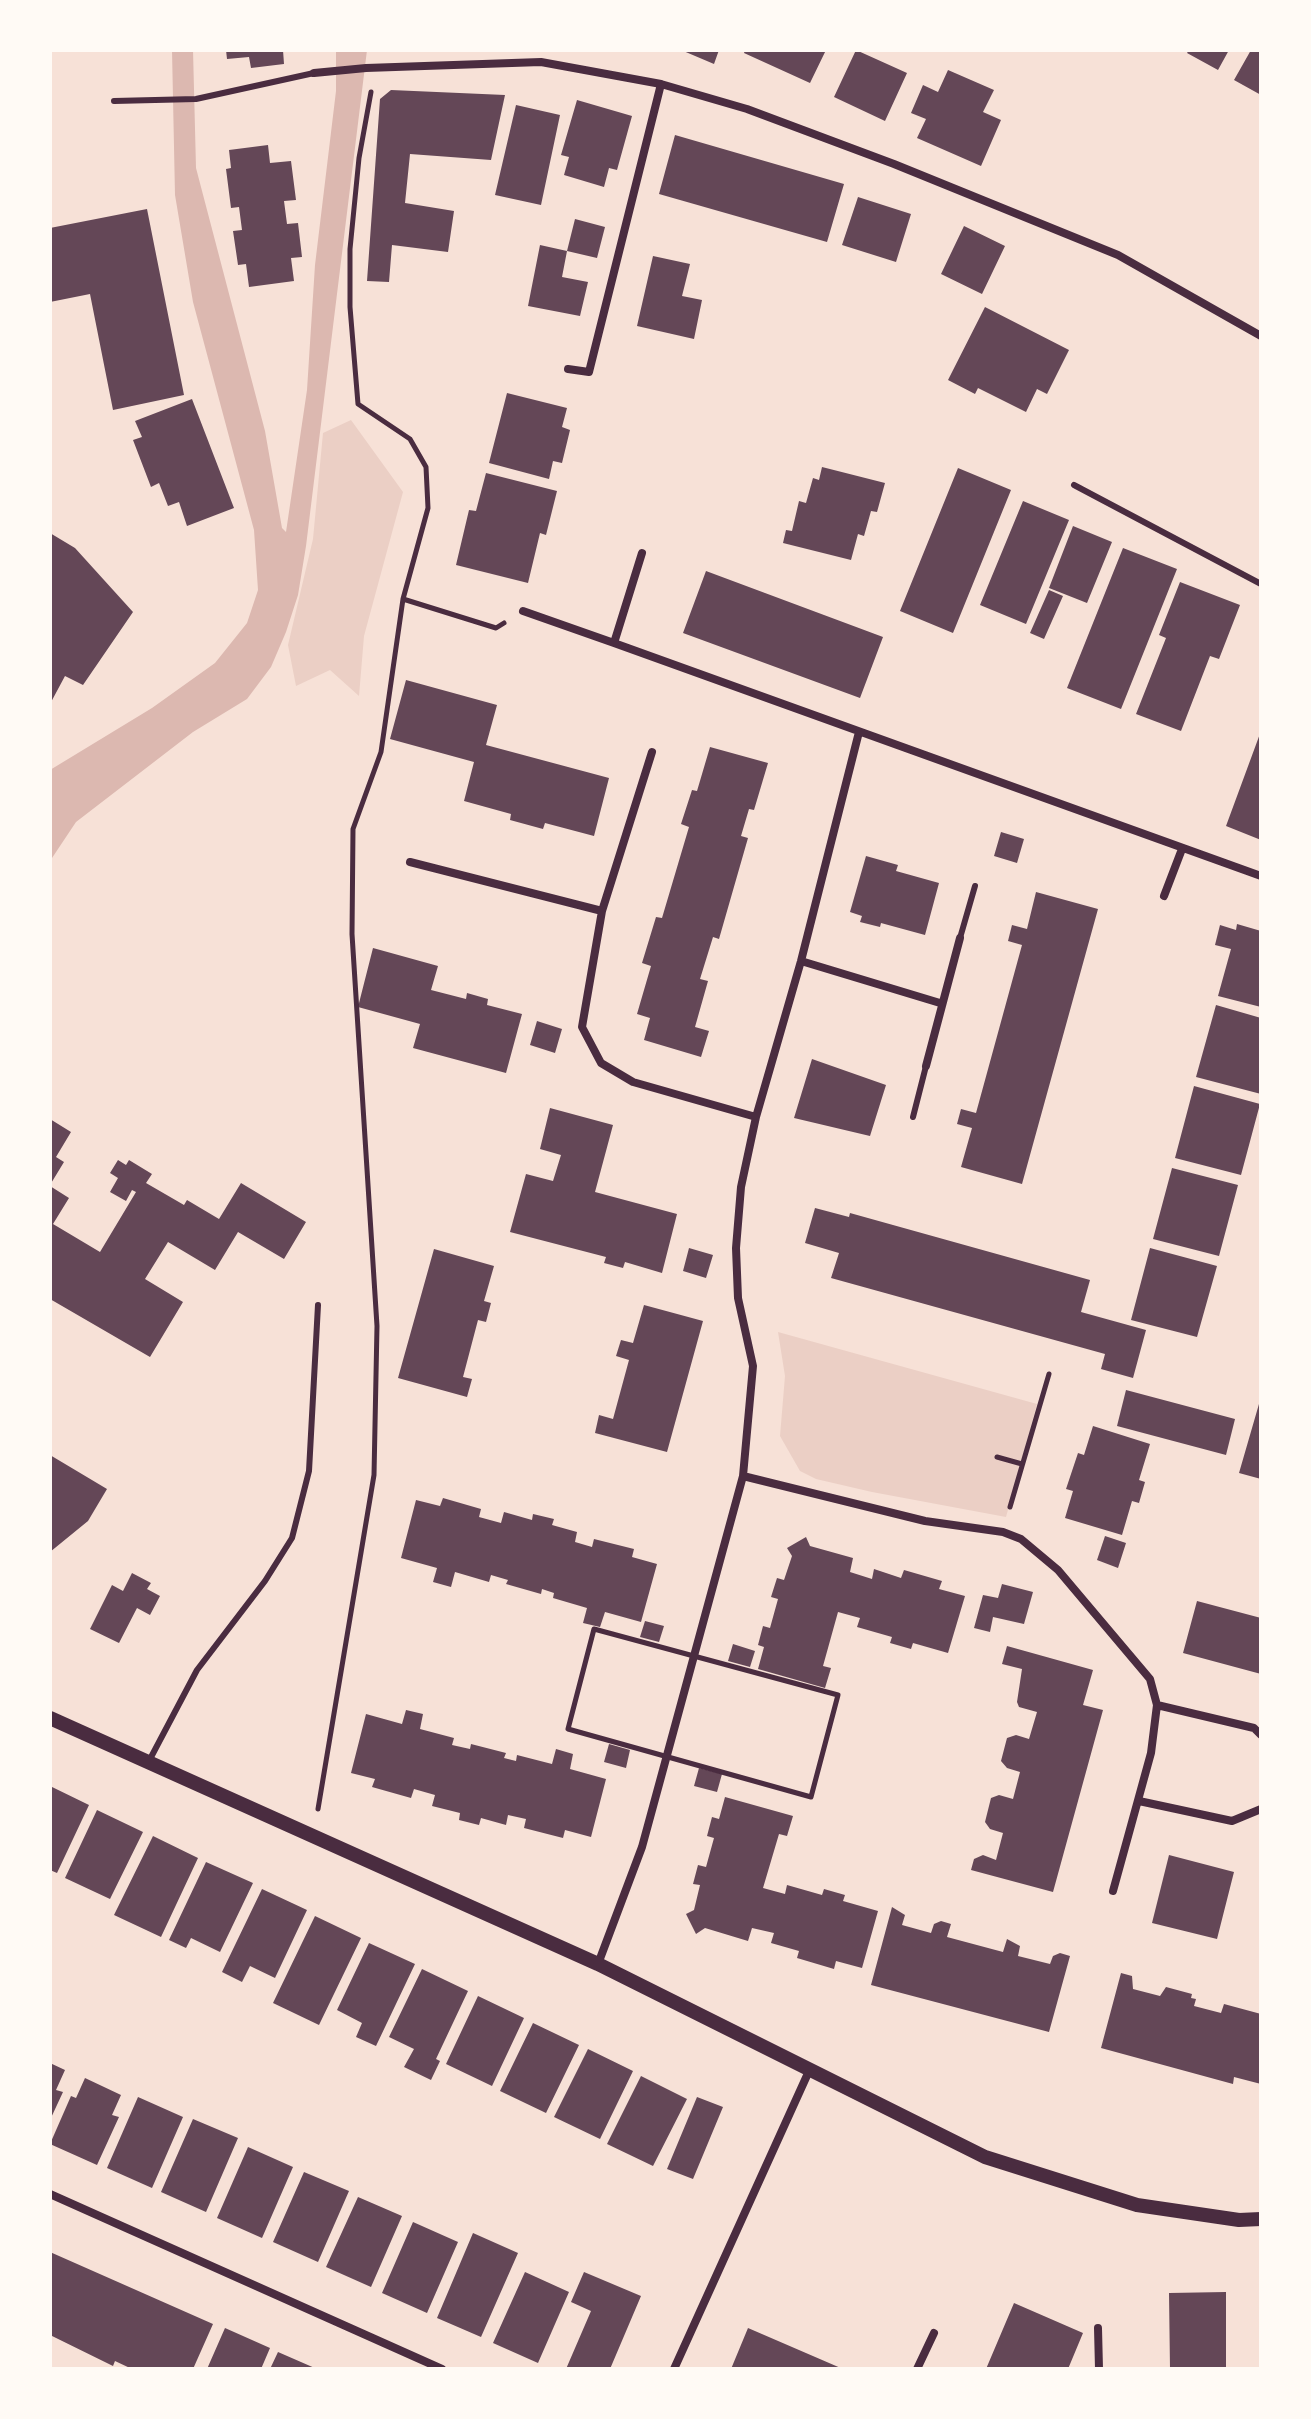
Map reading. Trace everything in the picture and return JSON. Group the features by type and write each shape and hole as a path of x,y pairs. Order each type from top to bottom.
{"street":[{"path":"314,73 541,62 661,84 747,109 894,164 1118,255 1261,336"},
{"path":"568,369 589,372 661,84"},
{"path":"614,643 642,553"},
{"path":"523,611 1261,876"},
{"path":"598,1964 642,1847 743,1476 753,1366 738,1298 736,1248 741,1187 756,1117 801,961 859,732"},
{"path":"652,752 602,911 582,1027 601,1063 633,1082 756,1117"},
{"path":"1164,896 1182,849"},
{"path":"410,862 602,911"},
{"path":"926,1066 940,1003 960,938"},
{"path":"801,961 940,1003"},
{"path":"743,1476 925,1521 1003,1532 1021,1539 1058,1570 1150,1679 1157,1705 1139,1801 1113,1891"},
{"path":"1157,1705 1254,1728 1261,1735"},
{"path":"50,1718 148,1765 598,1964 985,2157 1137,2205 1239,2220 1261,2219"},
{"path":"1139,1801 1232,1821 1261,1809"},
{"path":"674,2369 809,2071"},
{"path":"50,2194 442,2369"},
{"path":"1098,2328 1099,2369"},
{"path":"917,2369 934,2333"}],"lane":[{"path":"114,101 196,99 314,73"},
{"path":"1074,485 1261,584"},
{"path":"960,938 975,886"},
{"path":"913,1117 926,1066"},
{"path":"148,1765 197,1670 265,1581 292,1538 309,1471 318,1305"}],"path":[{"path":"313,1838 374,1475 377,1326 352,934 353,829 381,752 403,599 428,508 426,467 410,439 358,404 350,307 350,249 371,68"},
{"path":"403,599 496,628 523,611"},
{"path":"1003,1532 1049,1374"},
{"path":"997,1457 1022,1464"},
{"path":"568,1729 811,1797"}],"shaded area":[{"path":"172,50 193,50 196,168 265,431 282,528 286,532 307,390 315,265 336,91 336,50 367,50 306,546 298,595 286,632 271,667 247,699 193,732 76,822 50,861 50,770 152,708 215,663 247,623 258,590 254,530 193,302 175,195"},
{"path":"351,420 403,492 364,636 359,696 330,670 296,686 288,645 313,539 323,433"},
{"path":"778,1332 1037,1404 1006,1517 872,1492 816,1479 800,1471 780,1436 785,1376"}],"building":[{"path":"226,50 283,50 284,64 251,68 249,57 227,59"},
{"path":"681,50 719,50 714,64"},
{"path":"745,50 826,50 810,83 744,53"},
{"path":"856,50 907,73 885,121 834,97"},
{"path":"1189,50 1229,50 1218,70 1187,53"},
{"path":"1251,50 1261,50 1261,95 1234,80"},
{"path":"948,70 994,90 983,112 1001,120 981,166 917,138 926,119 911,113 923,85 938,92"},
{"path":"391,90 505,95 491,160 410,154 405,203 454,211 448,252 392,245 389,282 367,281 380,99"},
{"path":"577,100 632,116 617,170 609,168 604,187 564,175 569,157 561,155"},
{"path":"516,105 560,115 541,205 495,195"},
{"path":"675,135 844,184 827,242 659,194"},
{"path":"268,145 270,163 291,161 296,200 284,201 287,224 298,223 302,257 291,258 294,281 249,287 246,264 238,265 233,231 242,230 239,207 231,208 226,169 231,168 229,150"},
{"path":"858,197 911,214 896,262 842,245"},
{"path":"147,209 184,395 113,410 90,294 50,302 50,228"},
{"path":"575,219 605,227 597,258 567,251"},
{"path":"964,226 1005,246 982,294 941,274"},
{"path":"540,245 567,251 562,277 588,282 580,316 528,306"},
{"path":"653,256 690,264 682,296 702,300 694,339 637,326"},
{"path":"985,307 1069,350 1047,394 1037,389 1026,412 978,388 975,394 948,380"},
{"path":"507,393 567,408 562,427 570,430 562,463 553,461 549,479 489,463"},
{"path":"192,399 234,508 187,526 179,502 168,506 159,483 151,487 133,440 142,437 135,421"},
{"path":"822,467 885,483 877,512 871,511 864,536 858,534 851,560 783,543 786,530 792,531 799,501 806,503 813,478 819,480"},
{"path":"958,468 1011,490 953,633 900,611"},
{"path":"486,473 557,491 546,535 540,533 528,583 456,565 469,510 476,511"},
{"path":"1023,501 1069,520 1026,624 980,605"},
{"path":"1073,526 1112,542 1087,603 1049,588"},
{"path":"50,533 75,548 133,612 83,685 65,676 50,704"},
{"path":"1123,548 1177,569 1121,709 1067,688"},
{"path":"706,571 883,637 860,698 683,633"},
{"path":"1180,582 1240,605 1219,659 1210,656 1181,731 1136,714 1166,638 1159,635"},
{"path":"1049,590 1063,596 1044,639 1030,633"},
{"path":"406,680 497,705 486,745 609,778 594,836 545,823 543,829 510,820 511,814 464,801 474,762 390,739"},
{"path":"1261,731 1261,840 1226,826"},
{"path":"710,747 768,763 754,810 749,809 741,836 748,838 719,939 713,937 700,979 708,981 695,1027 709,1031 701,1057 644,1040 650,1018 637,1014 651,966 642,963 656,917 662,918 689,827 681,824 692,790 697,791"},
{"path":"1001,832 1024,839 1017,863 994,856"},
{"path":"866,856 898,865 896,871 939,883 925,935 881,923 880,927 860,922 862,916 850,912"},
{"path":"1036,892 1098,909 1022,1184 961,1167 972,1128 957,1124 961,1109 976,1113 1022,945 1008,941 1012,925 1027,929"},
{"path":"1237,924 1261,931 1261,1007 1218,996 1231,949 1215,945 1220,925 1236,930"},
{"path":"373,948 438,966 431,990 466,999 467,993 488,999 487,1005 522,1014 506,1073 413,1048 420,1024 358,1007"},
{"path":"1216,1005 1261,1018 1261,1094 1196,1077"},
{"path":"537,1021 562,1029 555,1053 530,1045"},
{"path":"812,1059 886,1085 870,1136 794,1118"},
{"path":"1194,1086 1260,1104 1241,1175 1175,1158"},
{"path":"550,1108 613,1125 595,1192 677,1214 662,1273 625,1262 623,1268 604,1263 606,1257 510,1232 526,1174 553,1181 561,1155 540,1149"},
{"path":"50,1119 71,1132 56,1157 64,1162 50,1185"},
{"path":"118,1160 126,1165 129,1160 152,1174 146,1183 184,1205 187,1200 219,1219 241,1183 306,1222 284,1259 238,1232 215,1270 168,1242 145,1279 183,1302 150,1357 50,1299 50,1186 69,1198 53,1224 100,1252 136,1192 132,1190 126,1201 110,1192 118,1178 110,1173"},
{"path":"1172,1168 1238,1185 1219,1256 1153,1239"},
{"path":"815,1208 849,1217 850,1213 1090,1280 1081,1312 1146,1330 1133,1378 1101,1369 1105,1354 831,1278 839,1253 805,1243"},
{"path":"689,1248 713,1255 706,1278 683,1271"},
{"path":"1150,1248 1217,1266 1197,1337 1131,1320"},
{"path":"434,1249 494,1266 484,1301 491,1303 486,1322 478,1320 463,1377 472,1379 467,1397 398,1378"},
{"path":"644,1305 703,1321 667,1452 595,1433 599,1415 613,1419 629,1360 616,1356 621,1340 633,1343"},
{"path":"1126,1390 1235,1419 1226,1455 1117,1426"},
{"path":"1261,1397 1261,1479 1239,1473"},
{"path":"1093,1426 1150,1444 1139,1480 1145,1482 1139,1503 1132,1501 1122,1535 1065,1518 1073,1491 1066,1489 1078,1453 1084,1455"},
{"path":"50,1455 107,1489 88,1521 50,1552"},
{"path":"443,1498 481,1509 479,1517 501,1523 504,1512 532,1520 533,1514 554,1519 552,1525 577,1532 575,1542 592,1547 594,1539 634,1549 632,1557 657,1564 641,1622 605,1612 600,1627 583,1623 587,1608 553,1598 554,1593 542,1589 541,1594 506,1584 508,1580 491,1575 489,1582 455,1572 451,1587 433,1582 437,1568 401,1558 416,1500 440,1506"},
{"path":"1105,1536 1126,1543 1118,1568 1097,1560"},
{"path":"806,1537 810,1546 853,1558 850,1572 872,1579 874,1569 901,1578 904,1570 942,1581 939,1589 965,1596 948,1653 913,1643 911,1649 890,1643 892,1637 857,1627 860,1618 838,1612 823,1666 831,1668 825,1688 758,1669 764,1647 758,1645 763,1626 770,1628 778,1599 771,1597 777,1578 784,1580 792,1556 787,1548"},
{"path":"132,1573 151,1583 147,1589 160,1596 150,1615 137,1608 119,1643 90,1629 112,1585 123,1591"},
{"path":"1002,1584 1033,1592 1024,1624 993,1617 990,1632 974,1628 983,1595 998,1598"},
{"path":"1197,1601 1261,1618 1261,1674 1183,1653"},
{"path":"645,1621 664,1626 659,1642 640,1637"},
{"path":"733,1644 755,1651 750,1667 728,1661"},
{"path":"1007,1646 1093,1670 1083,1705 1103,1710 1053,1892 971,1870 974,1859 983,1855 996,1860 1003,1833 990,1829 985,1822 991,1798 999,1795 1013,1799 1020,1772 1007,1768 1001,1761 1007,1738 1016,1735 1029,1739 1037,1712 1019,1707 1022,1669 1002,1664"},
{"path":"406,1710 423,1714 420,1729 454,1738 452,1745 470,1749 471,1744 506,1753 504,1758 516,1761 517,1755 552,1764 556,1749 573,1754 570,1769 606,1779 591,1837 565,1830 563,1838 524,1828 526,1819 508,1815 506,1825 481,1818 479,1825 459,1820 460,1813 432,1806 435,1795 414,1789 411,1798 372,1787 375,1779 351,1773 366,1714 402,1724"},
{"path":"609,1744 630,1750 626,1768 604,1762"},
{"path":"699,1768 722,1774 717,1792 694,1786"},
{"path":"50,1786 89,1805 57,1873 50,1870"},
{"path":"725,1797 793,1816 787,1836 779,1834 763,1888 785,1894 787,1885 822,1895 824,1889 845,1895 843,1901 878,1911 862,1968 836,1961 834,1969 797,1958 799,1951 771,1943 774,1933 752,1928 748,1941 705,1928 696,1934 686,1914 694,1910 700,1885 693,1884 698,1865 706,1867 714,1838 707,1836 712,1817 719,1819"},
{"path":"97,1810 143,1832 110,1899 65,1878"},
{"path":"153,1836 198,1858 161,1937 114,1915"},
{"path":"1169,1855 1234,1872 1217,1939 1152,1923"},
{"path":"206,1862 253,1883 220,1952 191,1938 186,1948 169,1940"},
{"path":"262,1889 307,1910 275,1978 250,1966 242,1982 222,1972"},
{"path":"892,1907 905,1915 902,1925 931,1933 934,1924 941,1921 951,1924 947,1937 1003,1952 1007,1939 1020,1946 1018,1956 1050,1964 1053,1956 1060,1953 1070,1956 1049,2032 871,1985"},
{"path":"315,1916 361,1938 319,2025 273,2003"},
{"path":"369,1943 415,1964 376,2046 356,2037 362,2023 337,2010"},
{"path":"422,1969 468,1991 436,2059 440,2061 431,2080 404,2067 414,2049 389,2037"},
{"path":"1121,1973 1132,1976 1133,1989 1160,1996 1166,1987 1192,1994 1191,1998 1196,1999 1194,2006 1221,2013 1224,2004 1261,2014 1261,2084 1234,2077 1233,2084 1101,2048"},
{"path":"478,1996 524,2018 492,2086 446,2064"},
{"path":"533,2023 579,2045 546,2113 500,2091"},
{"path":"588,2049 633,2071 600,2139 554,2117"},
{"path":"50,2063 65,2070 56,2090 63,2092 50,2120"},
{"path":"641,2076 687,2099 653,2166 607,2144"},
{"path":"85,2078 121,2095 112,2115 119,2117 97,2165 50,2144 71,2096 76,2098"},
{"path":"138,2097 183,2117 152,2188 107,2168"},
{"path":"697,2097 723,2107 693,2179 667,2169"},
{"path":"193,2119 238,2138 206,2212 161,2192"},
{"path":"248,2147 293,2167 262,2238 217,2218"},
{"path":"304,2172 349,2191 318,2262 273,2242"},
{"path":"358,2197 402,2216 371,2287 326,2267"},
{"path":"413,2222 458,2242 427,2313 382,2293"},
{"path":"473,2233 518,2253 481,2337 437,2318"},
{"path":"50,2252 213,2324 193,2369 132,2369 115,2361 113,2366 50,2335"},
{"path":"525,2272 569,2292 538,2363 493,2343"},
{"path":"584,2272 641,2296 610,2369 566,2369 591,2311 571,2302"},
{"path":"1226,2292 1226,2369 1170,2369 1169,2293"},
{"path":"1014,2303 1083,2333 1068,2369 986,2369"},
{"path":"225,2328 270,2348 261,2369 207,2369"},
{"path":"748,2328 843,2369 731,2369"},
{"path":"278,2352 317,2369 270,2369"}]}
